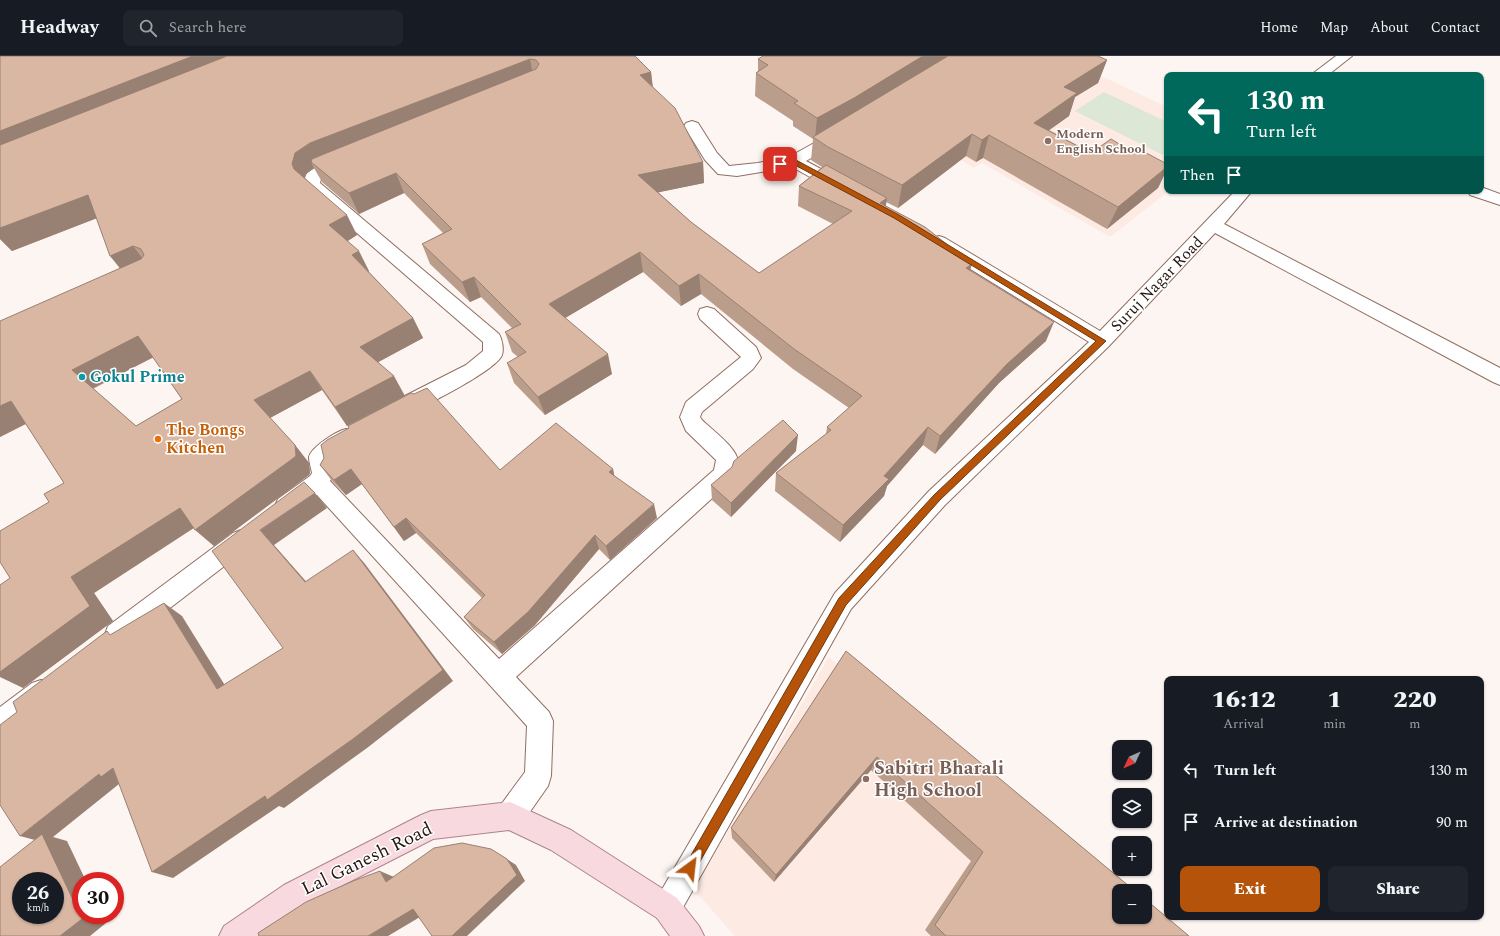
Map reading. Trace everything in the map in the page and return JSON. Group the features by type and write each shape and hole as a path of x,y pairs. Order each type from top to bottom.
{"main road":[{"path":"510,816 561,840 667,908 689,936"},
{"name":"Lal Ganesh Road","path":"234,936 294,895 431,824 510,816"}],"street":[{"path":"1322,72 1345,56"},
{"path":"692,126 718,164 726,170 736,171 794,162 850,129"},
{"path":"356,157 327,169 313,177 312,185 492,339 494,354 473,370 390,414"},
{"path":"794,162 856,194"},
{"name":"Suruj Nagar Road","path":"667,908 843,601 937,498 1102,341 1241,194"},
{"path":"1484,194 1500,200"},
{"path":"1213,225 1500,376"},
{"path":"923,232 1102,341"},
{"path":"499,676 722,476 727,464 726,456 693,425 690,417 693,408 746,364 751,358 749,352 707,314"},
{"path":"102,646 318,482 323,474 320,457 336,443 363,428"},
{"path":"318,482 540,721 538,776 510,816"},
{"path":"0,723 57,680"}],"shaded area":[{"name":"Modern English School","path":"1067,62 1110,80 1164,106 1165,194 1110,237 982,163 974,168 892,119"},
{"name":"Sabitri Bharali High School","path":"829,657 1112,895 1112,924 1134,924 1160,936 735,936 694,890"}],"green space":[{"path":"1104,92 1164,121 1164,156 1075,111"}],"building":[{"path":"0,56 193,56 0,131"},
{"path":"227,56 635,56 651,72 640,75 675,108 703,162 638,175 691,222 759,273 852,211 799,186 826,165 887,198 880,203 925,227 972,264 966,268 1054,322 1007,364 940,436 928,427 884,476 889,479 843,525 776,473 831,430 827,427 862,396 794,349 699,274 679,286 640,252 549,304 608,354 538,397 507,363 526,352 505,332 521,324 474,277 462,282 422,244 452,229 396,173 349,193 311,162 312,159 324,154 536,69 539,64 536,60 530,59 310,143 295,153 292,164 294,169 347,215 329,225 359,251 352,255 413,318 360,347 394,376 335,407 310,371 254,400 295,445 295,457 195,530 180,508 71,577 90,606 0,672 0,585 10,578 0,562 0,531 49,502 44,494 64,483 11,401 0,406 0,321 141,259 144,255 141,249 133,246 110,256 88,195 0,228 0,145","holes":["138,336 182,399 136,426 72,370"]},
{"path":"763,56 923,56 854,98 817,118 794,103 798,101 756,73 768,65 758,59"},
{"path":"948,56 1098,56 1107,60 1064,87 1077,93 1034,123 1091,153 1111,139 1131,151 1135,147 1164,162 1164,169 1118,207 989,135 982,140 972,134 902,185 828,147 813,137"},
{"path":"427,388 500,470 556,423 613,469 609,472 654,504 606,546 595,535 528,612 494,642 464,617 485,595 406,518 394,527 351,469 334,480 320,465 324,458 321,445 327,440 349,428 348,426 411,393 414,394"},
{"path":"783,420 798,435 731,503 711,485 732,467 734,461"},
{"path":"304,482 315,493 260,530 305,582 353,550 443,670 353,739 267,800 265,796 152,872 113,768 101,777 99,774 20,836 0,805 0,725 17,712 13,702 107,631 110,635 164,603 217,689 283,648 212,551"},
{"path":"846,651 1112,872 1112,876 1117,876 1127,884 1112,884 1112,924 1152,924 1152,905 1164,915 1164,920 1170,920 1189,936 946,936 935,925 983,852 877,757 776,875 731,828"},
{"path":"42,834 60,872 12,872 12,924 64,924 64,881 72,898 72,924 76,924 60,936 0,936 0,867"},
{"path":"462,843 491,849 507,859 517,875 452,936 432,936 413,909 368,936 259,936 258,933 306,902 353,881 380,871 386,882 434,848"}],"place":[{"name":"Modern English School","path":"1048,141"},
{"name":"Gokul Prime","path":"82,377"},
{"name":"The Bongs Kitchen","path":"158,439"},
{"name":"Sabitri Bharali High School","path":"866,779"}],"route":[{"path":"690,868 843,601 937,498 1102,341 896,216 794,162 780,164"}]}
